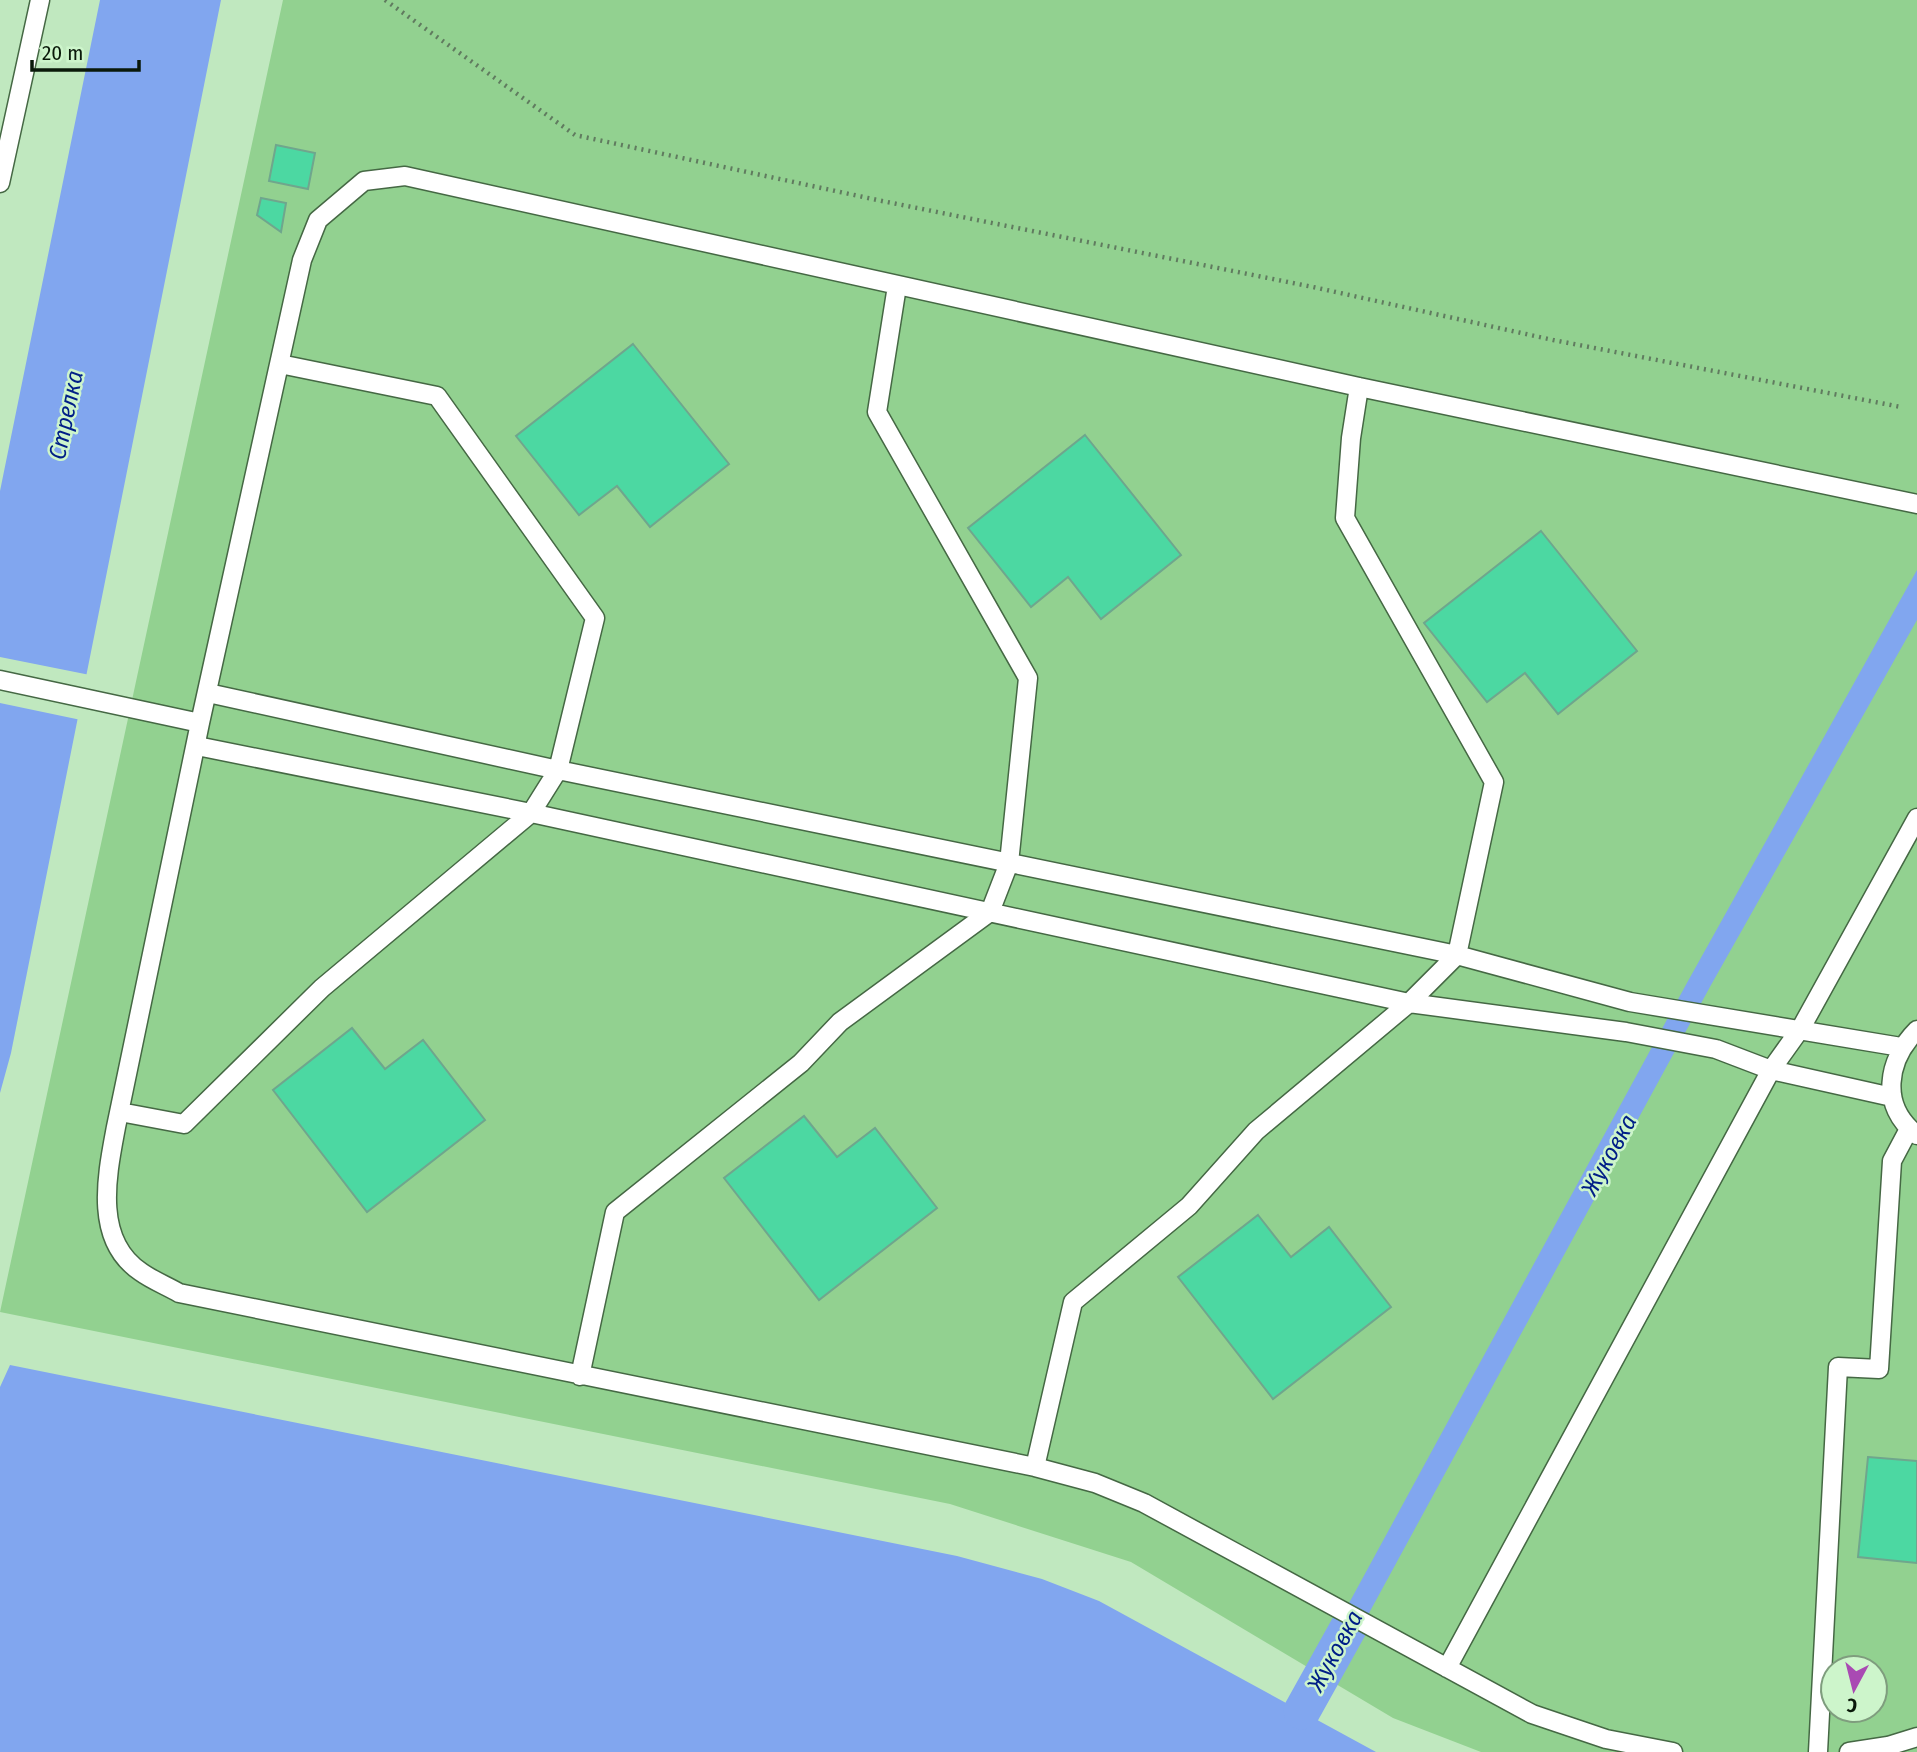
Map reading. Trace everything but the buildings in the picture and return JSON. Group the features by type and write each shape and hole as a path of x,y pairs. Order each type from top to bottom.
{"lane":[{"path":"0,183 40,0"},
{"path":"1673,1752 1606,1739 1532,1714 1144,1503 1096,1483 1035,1467 179,1293 139,1272 115,1245 107,1212 107,1178 201,723 302,260 318,220 364,181 405,176 1359,387 1917,504"},
{"path":"580,1376 615,1212 802,1063 840,1021 990,912 1009,863 1028,678 877,412 897,286"},
{"path":"120,1112 184,1124 322,988 531,813 558,770 595,618 437,396 281,364"},
{"path":"1035,1467 1073,1302 1189,1206 1256,1131 1409,1003 1457,954 1494,782 1345,518 1351,438 1359,387"},
{"path":"0,680 201,723"},
{"path":"208,693 558,770 1457,954 1630,1002 1901,1046"},
{"path":"197,746 531,813 1409,1003 1626,1032 1716,1049 1771,1070 1892,1097"},
{"path":"1447,1668 1771,1070 1801,1028 1917,818"},
{"path":"1818,1752 1838,1367 1879,1369 1892,1161 1913,1132 1898,1115 1892,1097 1891,1080 1901,1046 1917,1030"},
{"path":"1849,1752 1888,1746 1917,1737"}],"path":[{"path":"385,0 575,135 881,201 1313,287 1553,340 1901,407"}],"green space":[{"path":"283,0 1917,0 1917,1752 1481,1752 1393,1718 1131,1562 950,1504 0,1312"}],"water":[{"name":"Стрелка","path":"100,0 221,0 11,1053 0,1093 0,491"},
{"path":"1917,570 1917,620 1711,985 1338,1670 1318,1660 1688,981"},
{"path":"10,1365 957,1556 1042,1579 1099,1601 1376,1752 0,1752 0,1387"}],"pier":[{"path":"0,657 90,675 81,720 0,703"}],"waterway":[{"name":"Жуковка","path":"1302,1711 1351,1623"}]}
